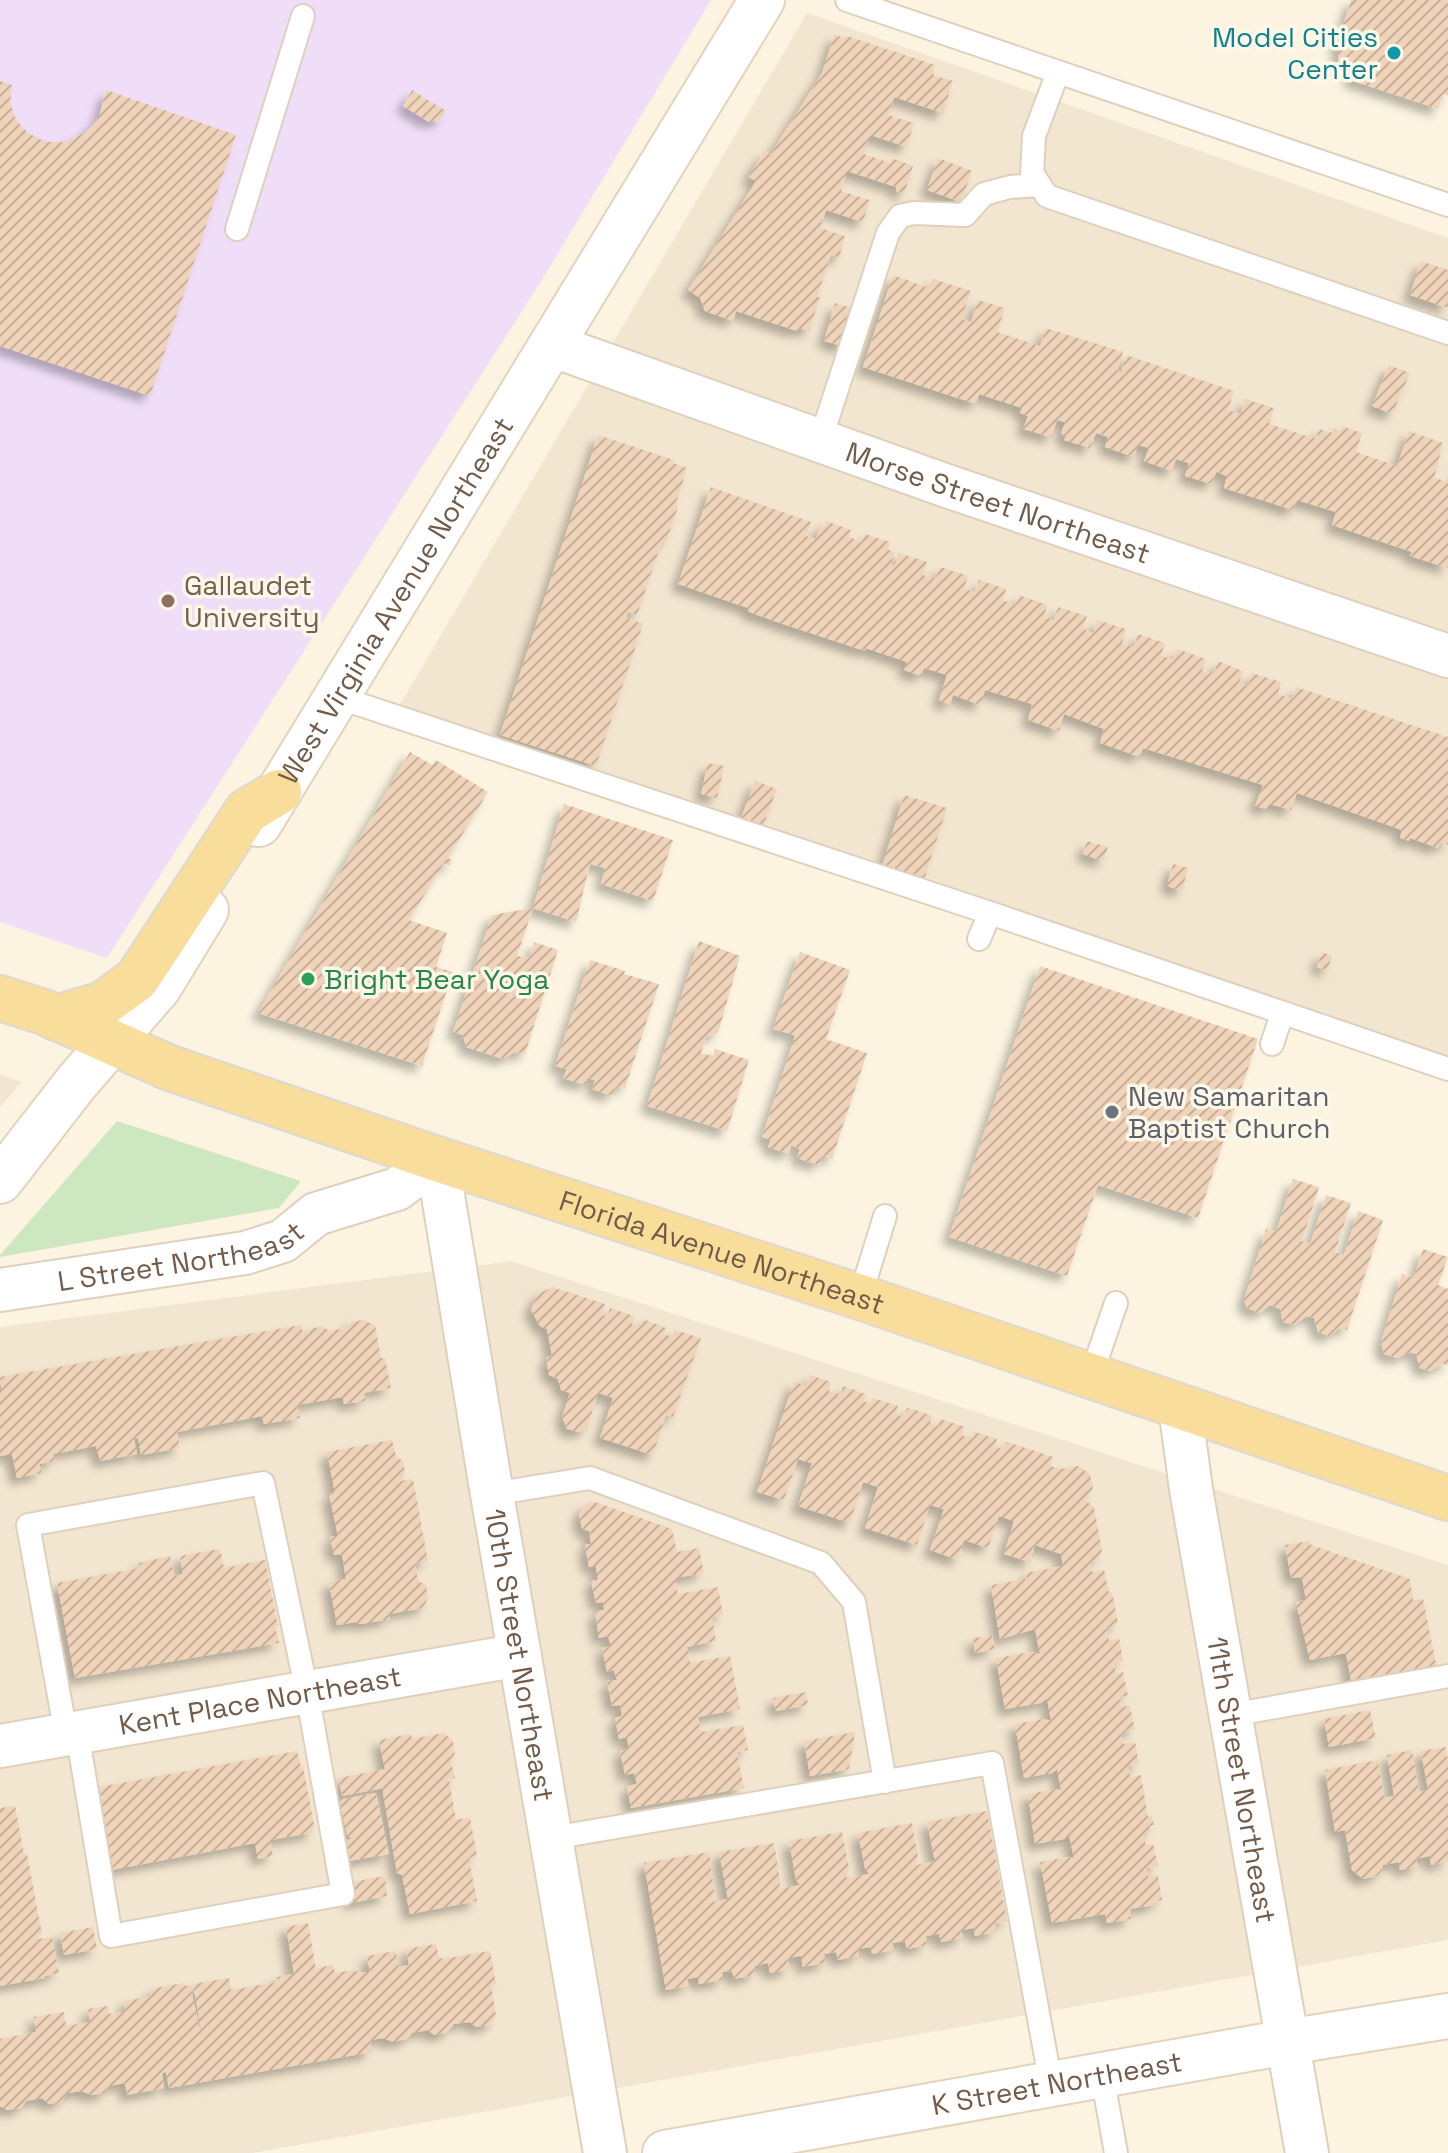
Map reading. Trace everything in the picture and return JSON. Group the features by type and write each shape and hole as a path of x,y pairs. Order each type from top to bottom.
{"main road":[{"path":"56,1018 103,1004 137,979 247,811 279,792"},
{"name":"Florida Avenue Northeast","path":"0,998 44,1012 170,1068 860,1297 1448,1498"}],"street":[{"name":"West Virginia Avenue Northeast","path":"0,1181 76,1083 159,987 762,0"},
{"name":"Morse Street Northeast","path":"551,345 962,492 1448,656"},
{"name":"L Street Northeast","path":"0,1290 245,1253 283,1241 316,1214 397,1189 437,1159"},
{"name":"10th Street Northeast","path":"437,1159 605,2153"},
{"name":"11th Street Northeast","path":"1180,1407 1191,1489 1307,2153"},
{"name":"Kent Place Northeast","path":"0,1746 520,1655"},
{"name":"K Street Northeast","path":"665,2153 1448,2016"}],"lane":[{"path":"847,0 1448,205"},
{"path":"237,229 303,16"},
{"path":"1058,72 1034,136 1032,173 1047,196 1448,333"},
{"path":"820,441 888,233 900,216 914,213 965,215 984,194 1010,187 1040,185"},
{"path":"337,697 990,913 1448,1069"},
{"path":"979,939 990,913"},
{"path":"1272,1044 1282,1014"},
{"path":"860,1297 885,1216"},
{"path":"1091,1376 1116,1303"},
{"path":"492,1494 590,1478 821,1563 854,1602 885,1782"},
{"path":"263,1483 307,1692 343,1894 111,1936 71,1733 28,1525 263,1483"},
{"path":"1231,1715 1448,1676"},
{"path":"552,1838 992,1763 1051,2084"},
{"path":"1102,2075 1116,2153"}],"shaded area":[{"name":"Gallaudet University","path":"0,0 711,0 542,280 107,958 0,922"},
{"path":"807,13 1448,238 1448,1075 392,718"},
{"path":"0,1074 22,1082 0,1107"},
{"path":"511,1261 1448,1565 1448,1940 253,2153 0,2153 0,1327"}],"green space":[{"path":"117,1121 301,1181 279,1208 0,1257"}],"building":[{"name":"Model Cities Center","path":"1351,0 1448,0 1448,96 1443,94 1438,109 1350,80 1354,65 1338,60 1340,49 1336,49"},
{"path":"834,35 847,36 935,65 933,75 953,81 943,113 894,97 888,115 914,123 907,147 870,135 864,154 890,163 892,158 913,166 904,194 896,191 896,187 847,171 841,191 870,200 863,222 826,210 820,228 845,236 839,258 831,255 809,331 798,328 797,331 736,311 733,321 705,311 700,298 688,290 756,181 748,177 765,151 770,155 822,73"},
{"path":"0,81 12,85 10,102 16,120 28,133 46,142 66,142 86,132 99,117 106,90 236,135 150,396 0,346"},
{"path":"412,90 446,111 438,123 431,119 429,122 403,106"},
{"path":"938,158 972,171 961,202 927,190"},
{"path":"1421,261 1448,270 1448,308 1410,295"},
{"path":"893,275 929,288 933,279 971,291 961,319 971,322 978,300 1005,308 997,332 1040,346 1046,328 1123,352 1117,371 1121,372 1126,355 1234,391 1228,410 1241,414 1245,399 1274,408 1269,424 1316,439 1319,429 1333,433 1335,429 1340,431 1342,426 1362,433 1356,452 1397,466 1409,431 1443,443 1434,478 1446,481 1448,476 1448,568 1410,556 1412,552 1332,525 1336,512 1297,500 1293,510 1224,488 1227,476 1216,472 1212,484 1185,476 1189,463 1176,459 1172,471 1144,461 1149,448 1138,445 1134,457 1105,447 1108,437 1096,433 1090,448 1064,440 1066,436 1061,434 1065,422 1057,420 1051,437 1023,429 1028,416 1020,413 1022,408 979,394 976,404 863,367"},
{"path":"835,303 855,309 845,347 824,341"},
{"path":"1389,365 1410,373 1392,414 1372,406"},
{"path":"598,435 674,460 673,463 687,468 676,503 678,507 666,542 662,541 637,615 628,612 626,618 643,624 596,766 500,735"},
{"path":"711,487 811,522 806,536 816,539 820,525 824,527 826,521 851,530 849,537 862,542 865,534 890,542 888,550 895,552 891,565 895,566 899,553 927,562 923,575 935,579 940,567 968,576 964,589 975,592 979,580 1006,589 1003,600 1015,605 1019,595 1047,605 1044,617 1054,620 1058,607 1087,616 1083,629 1093,633 1097,620 1126,629 1122,644 1134,647 1138,634 1165,643 1161,655 1173,660 1177,649 1206,659 1202,671 1214,674 1218,661 1243,671 1239,683 1248,686 1252,673 1281,682 1278,694 1292,699 1296,687 1448,737 1448,845 1440,842 1438,848 1410,838 1409,841 1400,838 1402,830 1297,793 1291,810 1269,804 1266,809 1255,806 1263,785 1143,748 1140,757 1100,743 1104,729 1064,714 1059,731 1028,720 1032,704 985,690 980,705 953,695 950,705 939,700 947,675 924,668 921,676 904,670 907,662 786,625 749,612 748,608 678,584"},
{"path":"410,752 432,765 436,760 488,792 448,858 452,861 449,866 444,863 409,920 447,933 436,967 453,972 422,1066 258,1013"},
{"path":"708,763 724,766 717,798 701,794"},
{"path":"755,781 777,789 763,826 741,818"},
{"path":"904,795 947,808 924,880 882,866"},
{"path":"564,804 673,840 653,901 601,884 605,868 590,864 576,922 533,908"},
{"path":"1087,841 1108,847 1103,861 1083,854"},
{"path":"1173,864 1188,868 1182,891 1167,886"},
{"path":"533,908 517,956 530,958 534,942 558,950 525,1054 515,1052 503,1059 466,1047 463,1035 453,1032 492,915"},
{"path":"699,941 740,956 718,1033 706,1037 701,1053 713,1056 715,1049 749,1060 727,1131 647,1106"},
{"path":"800,952 850,970 826,1039 867,1053 832,1159 823,1155 819,1165 797,1158 800,1149 791,1145 789,1154 768,1147 771,1140 762,1137 795,1035 773,1029"},
{"path":"1322,952 1332,956 1327,971 1317,967"},
{"path":"590,960 659,984 625,1088 616,1085 612,1096 592,1089 595,1080 587,1078 585,1085 563,1078 567,1069 555,1066"},
{"name":"New Samaritan Baptist Church","path":"1040,966 1258,1039 1198,1218 1098,1185 1067,1276 949,1237"},
{"path":"1293,1179 1319,1187 1302,1241 1310,1244 1326,1195 1351,1203 1335,1252 1344,1255 1358,1211 1383,1220 1347,1330 1340,1328 1329,1336 1318,1332 1314,1318 1307,1316 1294,1325 1283,1322 1280,1309 1270,1305 1260,1313 1247,1308 1244,1300 1266,1229 1276,1232"},
{"path":"1423,1249 1448,1257 1438,1285 1448,1289 1448,1365 1442,1364 1430,1371 1420,1368 1416,1354 1409,1352 1398,1358 1384,1354 1381,1342 1402,1274 1414,1278"},
{"path":"552,1287 605,1304 602,1315 607,1317 610,1308 634,1316 632,1325 640,1327 643,1319 666,1328 664,1334 672,1337 675,1330 701,1338 673,1417 666,1415 653,1455 600,1438 613,1398 605,1395 598,1393 587,1428 579,1432 567,1429 562,1417 570,1393 561,1390 558,1379 549,1375 546,1358 552,1355 547,1329 540,1326 531,1310 537,1295"},
{"path":"363,1320 375,1325 391,1388 364,1393 366,1401 344,1404 343,1397 297,1405 300,1418 264,1424 262,1416 177,1432 180,1448 141,1455 138,1438 134,1439 137,1454 100,1461 96,1446 53,1454 55,1461 39,1464 42,1473 17,1478 12,1454 0,1456 0,1377 301,1325 304,1337 310,1329 323,1326 329,1331 348,1328 351,1322"},
{"path":"810,1375 831,1382 829,1391 840,1395 843,1386 866,1394 864,1401 871,1404 873,1398 898,1406 896,1415 903,1417 907,1408 913,1409 932,1416 930,1423 938,1426 940,1419 965,1427 962,1435 971,1439 976,1432 997,1439 995,1446 1003,1450 1008,1442 1053,1457 1050,1466 1060,1469 1078,1466 1090,1474 1093,1488 1085,1500 1094,1507 1102,1551 1095,1561 1090,1562 1092,1572 1104,1570 1109,1593 1112,1592 1118,1623 1107,1629 1109,1640 1119,1638 1123,1661 1114,1663 1116,1673 1123,1672 1128,1696 1119,1697 1121,1707 1130,1706 1135,1730 1121,1732 1123,1744 1135,1742 1139,1764 1128,1766 1130,1777 1141,1775 1148,1817 1152,1816 1154,1825 1150,1826 1151,1832 1143,1834 1146,1845 1153,1844 1158,1866 1146,1868 1148,1877 1158,1875 1162,1900 1154,1902 1154,1905 1130,1909 1131,1919 1107,1923 1105,1914 1052,1923 1040,1862 1074,1858 1069,1835 1065,1839 1035,1844 1028,1794 1061,1790 1057,1769 1052,1773 1024,1778 1015,1724 1044,1719 1051,1721 1047,1698 1041,1703 1005,1709 996,1658 1031,1652 1040,1654 1035,1629 1000,1639 991,1585 1027,1579 1026,1573 1063,1566 1061,1554 1035,1545 1030,1562 1004,1554 1014,1521 999,1516 988,1548 964,1540 958,1560 930,1550 944,1509 930,1505 917,1545 865,1528 878,1487 863,1482 850,1523 798,1506 812,1463 798,1459 784,1500 757,1492 794,1381 806,1386"},
{"path":"392,1440 396,1456 403,1461 405,1472 400,1481 413,1479 428,1561 415,1563 418,1581 426,1585 428,1598 423,1608 389,1614 390,1619 337,1625 329,1582 346,1579 342,1554 334,1555 330,1537 338,1536 329,1494 335,1493 327,1452"},
{"path":"595,1502 672,1529 677,1552 699,1548 704,1573 675,1578 678,1594 718,1587 723,1615 712,1617 716,1641 687,1647 690,1663 730,1656 740,1709 698,1717 701,1732 743,1725 748,1750 737,1752 744,1788 631,1808 627,1786 637,1784 634,1773 625,1775 620,1751 629,1749 627,1737 619,1739 615,1718 622,1716 620,1705 612,1706 607,1681 617,1680 614,1670 607,1672 602,1648 611,1646 608,1636 599,1638 595,1612 604,1610 603,1602 596,1603 591,1581 598,1580 596,1566 589,1567 585,1545 591,1544 589,1531 582,1529 579,1514 587,1503"},
{"path":"1309,1541 1311,1545 1410,1579 1413,1600 1423,1599 1437,1669 1353,1691 1346,1653 1310,1660 1296,1602 1306,1600 1302,1577 1291,1578 1285,1545"},
{"path":"220,1549 224,1568 265,1560 279,1643 75,1678 57,1583 140,1568 139,1563 170,1556 174,1576 183,1574 180,1556"},
{"path":"992,1636 995,1649 975,1653 973,1638"},
{"path":"806,1692 808,1705 776,1711 773,1698"},
{"path":"1370,1710 1376,1738 1329,1747 1324,1719"},
{"path":"855,1732 849,1769 810,1776 804,1741"},
{"path":"444,1733 453,1741 455,1753 451,1761 455,1778 449,1779 456,1820 470,1817 477,1856 469,1858 477,1901 410,1914 402,1875 397,1873 384,1788 342,1796 339,1778 385,1769 379,1740 411,1734 412,1739"},
{"path":"1446,1747 1448,1861 1431,1865 1430,1856 1416,1859 1418,1867 1400,1870 1399,1862 1382,1865 1383,1869 1377,1876 1363,1879 1352,1870 1345,1830 1335,1832 1325,1770 1378,1760 1384,1798 1394,1796 1387,1755 1412,1750 1419,1792 1428,1790 1421,1751"},
{"path":"297,1751 303,1766 314,1825 312,1833 270,1840 273,1856 258,1859 255,1843 106,1871 94,1788"},
{"path":"376,1793 389,1854 349,1861 346,1840 352,1839 347,1835 340,1803 343,1799"},
{"path":"15,1806 42,1934 38,1936 39,1939 52,1937 59,1973 0,1986 0,1808"},
{"path":"987,1811 1007,1921 995,1923 996,1932 975,1936 974,1928 961,1930 963,1938 941,1942 939,1934 926,1936 927,1945 907,1949 905,1941 892,1943 894,1950 872,1954 871,1947 858,1949 859,1956 838,1960 836,1952 824,1954 826,1963 803,1967 799,1956 788,1958 790,1969 770,1973 768,1963 754,1966 755,1975 734,1979 732,1971 722,1972 723,1980 699,1984 698,1977 687,1979 689,1986 666,1990 644,1863 709,1852 714,1892 711,1902 728,1899 719,1852 774,1843 779,1889 800,1885 796,1880 789,1841 842,1832 849,1867 846,1878 869,1874 858,1833 912,1823 918,1857 916,1865 937,1861 927,1822"},
{"path":"385,1876 387,1896 351,1903 347,1883"},
{"path":"308,1923 317,1975 317,1968 333,1965 335,1973 354,1970 370,1972 367,1956 396,1951 399,1967 409,1965 406,1949 436,1944 439,1958 444,1959 490,1951 496,1984 491,1985 496,2016 490,2025 476,2027 470,2022 454,2024 446,2033 434,2035 428,2030 393,2042 384,2038 370,2040 372,2052 169,2088 166,2072 162,2073 164,2088 127,2095 125,2083 109,2086 104,2093 67,2093 61,2102 49,2104 42,2098 26,2101 21,2108 7,2110 0,2106 0,2039 36,2032 34,2017 64,2012 66,2026 90,2022 88,2009 108,2006 109,2014 126,2012 124,2001 152,1996 151,1989 183,1983 184,1986 190,1985 203,2042 193,1984 229,1978 231,1990 278,1982 277,1977 294,1974 286,1927"},
{"path":"93,1927 97,1949 64,1955 60,1933"}],"place":[{"name":"Model Cities Center","path":"1394,53"},
{"name":"Gallaudet University","path":"168,601"},
{"name":"Bright Bear Yoga","path":"308,979"},
{"name":"New Samaritan Baptist Church","path":"1112,1112"}]}
